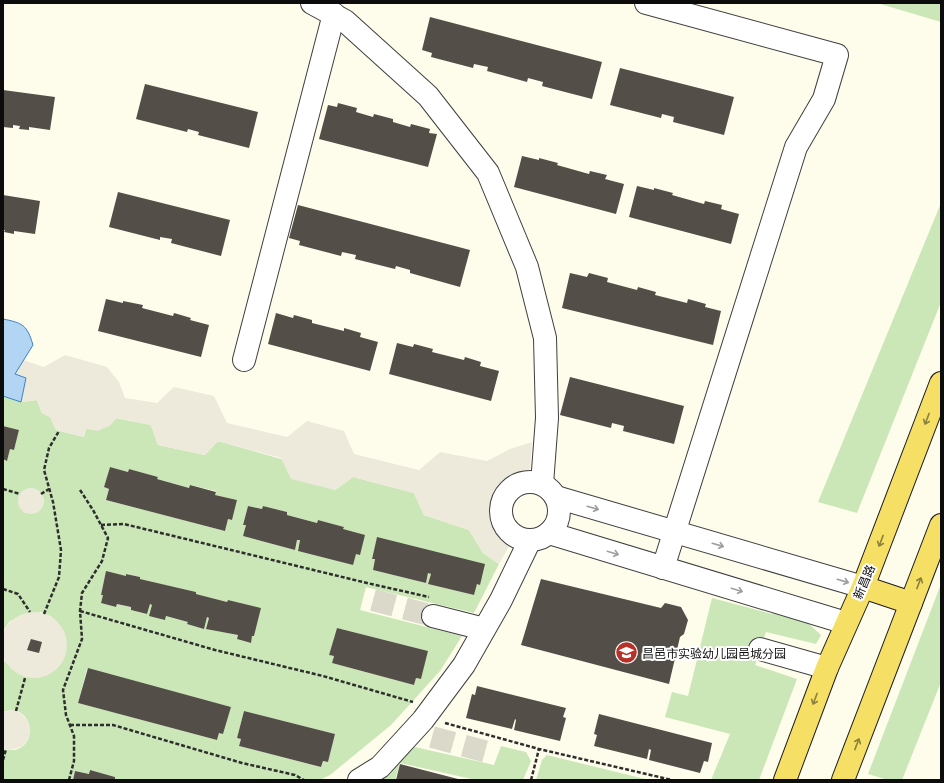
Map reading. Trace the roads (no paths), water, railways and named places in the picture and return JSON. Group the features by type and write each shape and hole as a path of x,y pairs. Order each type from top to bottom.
{"main road":[{"name":"新昌路","path":"785,780 827,668 863,587 941,383"},
{"path":"843,780 941,525"},
{"path":"863,587 911,603"}],"lane":[{"path":"312,3 345,21 428,96 488,173 527,267 545,338 549,491 559,506 559,516 555,526 540,537 501,600 464,665 426,723 380,767 359,780"},
{"path":"646,3 837,55 824,99 796,147 663,568"},
{"path":"244,360 334,14"},
{"path":"846,623 663,568 540,537 521,539 512,534 506,528 502,519 502,500 507,492 514,486 533,482 549,491 674,532 863,587"},
{"path":"433,607 484,629"},
{"path":"760,649 827,668"}],"water":[{"path":"3,319 23,326 29,333 33,345 15,374 26,378 21,402 3,396"}],"tunnel":[{"path":"373,600 433,616"},
{"path":"432,737 491,753"}],"place":[{"name":"昌邑市实验幼儿园邑城分园","path":"627,653"}]}
